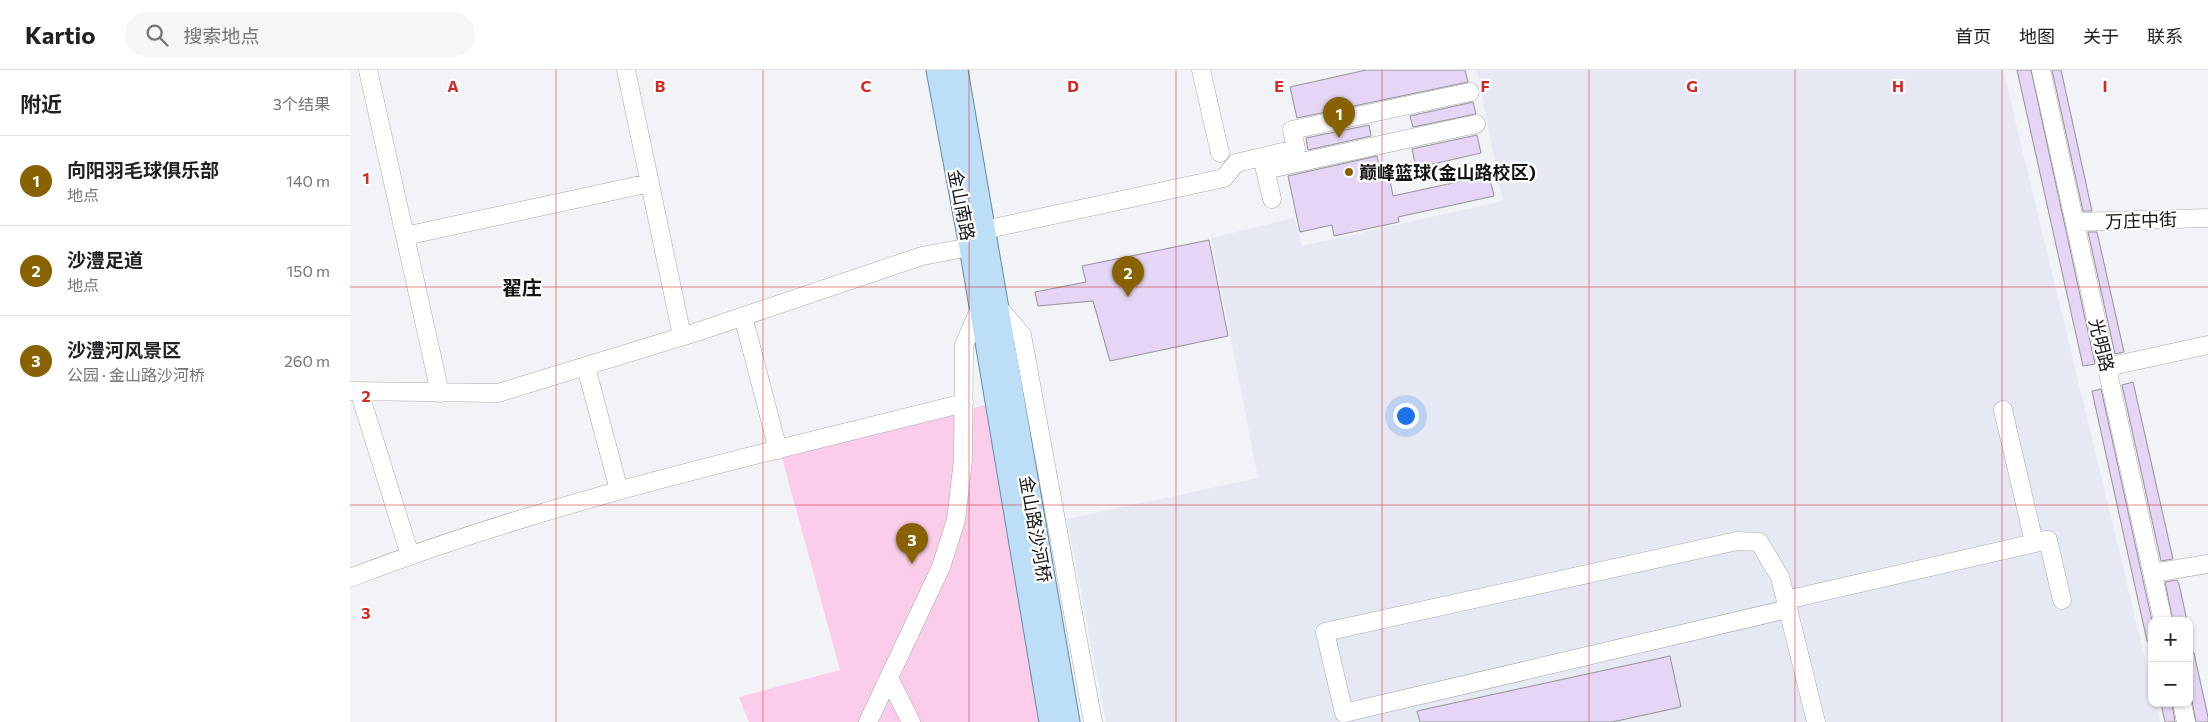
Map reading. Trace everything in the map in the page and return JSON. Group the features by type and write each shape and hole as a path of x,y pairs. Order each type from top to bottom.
{"main road":[{"name":"金山南路","path":"937,70 970,247 989,307"},
{"name":"金山南路","path":"957,70 984,230 989,307 994,339"},
{"name":"金山路沙河桥","path":"994,339 1050,722"},
{"name":"金山路沙河桥","path":"994,339 1069,722"}],"street":[{"path":"368,70 440,392"},
{"path":"626,70 682,336"},
{"path":"1201,70 1220,152"},
{"name":"光明路","path":"2041,70 2162,617"},
{"path":"1264,164 1296,149 1292,130 1470,92"},
{"path":"984,230 1224,178 1236,163 1264,164 1476,124"},
{"path":"1264,164 1272,199"},
{"path":"404,236 650,183"},
{"name":"万庄中街","path":"2075,222 2208,218"},
{"path":"410,555 355,391 498,394 682,336 922,256 970,247"},
{"path":"868,722 890,680 941,567 956,520 963,460 964,345 989,307 1022,334 1093,722"},
{"path":"743,316 778,450"},
{"path":"2107,368 2208,344"},
{"path":"586,367 619,490"},
{"path":"350,578 410,555 619,490 964,403"},
{"path":"2003,410 2034,542"},
{"path":"1816,722 1787,604 1780,577 1758,542 1737,541 1325,632 1344,713 1787,604 2034,542 2048,540 2062,600"},
{"path":"2152,573 2208,564"},
{"path":"890,680 912,722"},
{"path":"2183,707 2186,722"}],"shaded area":[{"path":"1477,70 2003,70 2148,670 2148,707 2157,707 2160,722 1106,722 1067,519 1258,478 1211,238 1294,218 1302,246 1503,201"},
{"path":"985,405 1039,722 749,722 739,697 840,670 782,458"}],"building":[{"path":"1366,70 1465,70 1468,82 1297,118 1290,87"},
{"path":"2017,70 2031,70 2095,364 2083,366"},
{"path":"2052,70 2061,70 2092,211 2083,211"},
{"path":"1473,102 1476,114 1413,127 1410,116"},
{"path":"1369,125 1371,136 1308,150 1306,138"},
{"path":"1477,135 1481,153 1416,168 1412,149"},
{"path":"1377,156 1382,181 1390,180 1393,196 1489,175 1494,196 1398,217 1399,222 1334,236 1332,225 1300,232 1288,176"},
{"path":"2088,232 2097,232 2124,352 2115,354"},
{"path":"1209,240 1228,336 1110,361 1093,301 1038,306 1035,292 1086,282 1082,266"},
{"path":"2133,382 2173,559 2161,561 2122,385"},
{"path":"2101,389 2151,617 2148,617 2148,641 2147,641 2092,391"},
{"path":"2177,580 2186,617 2172,617 2165,582"},
{"path":"2193,653 2208,722 2196,722 2193,706"},
{"path":"1670,656 1681,707 1612,722 1420,722 1417,711"},
{"path":"2162,707 2173,707 2175,722 2165,722"}],"place":[{"name":"向阳羽毛球俱乐部","path":"1339,138"},
{"name":"巅峰篮球(金山路校区)","path":"1349,172"},
{"name":"沙澧足道","path":"1128,297"},
{"name":"沙澧河风景区","path":"912,564"}],"district":[{"name":"翟庄","path":"522,287"}]}
